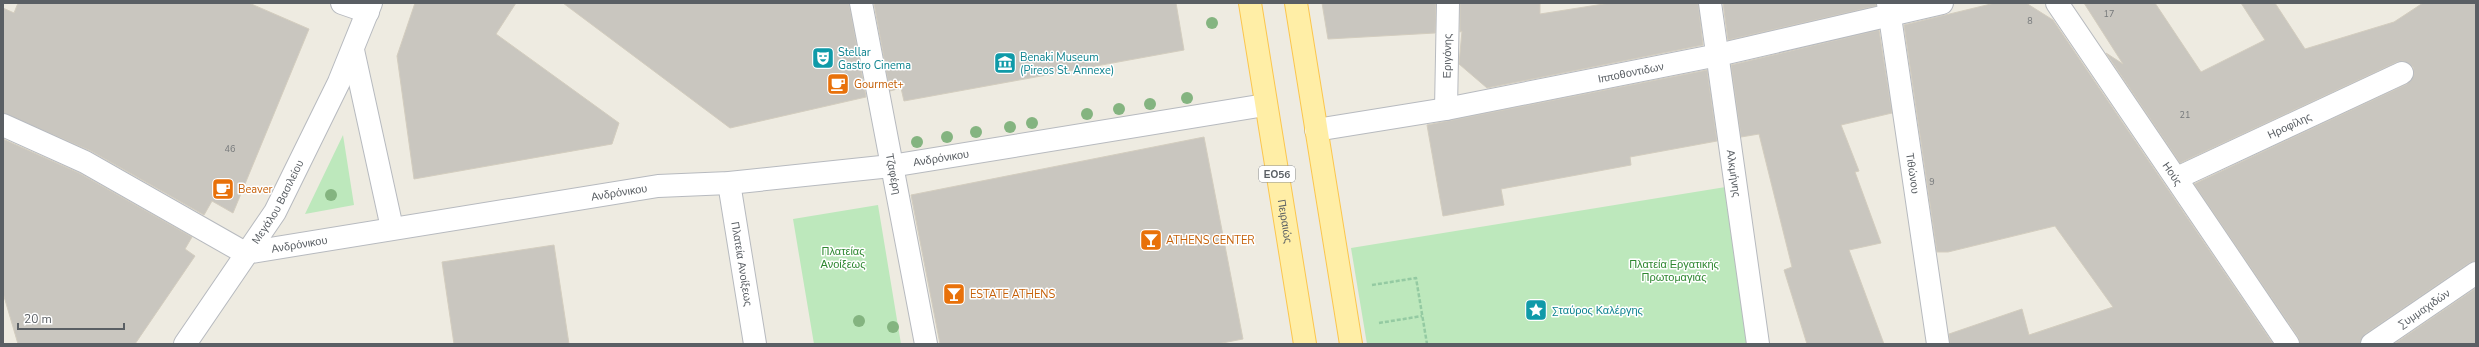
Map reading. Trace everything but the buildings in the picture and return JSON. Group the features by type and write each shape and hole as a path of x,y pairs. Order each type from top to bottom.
{"main road":[{"name":"Πειραιώς","path":"1250,3 1265,105 1305,344"},
{"path":"1296,3 1351,344"}],"street":[{"path":"342,3 369,8"},
{"name":"Τζαφέρη","path":"861,3 926,344"},
{"name":"Εριγόνης","path":"1446,109 1448,3"},
{"name":"Αλκμήνης","path":"1710,3 1758,344"},
{"name":"Ιπποθοντιδων","path":"1316,130 1446,109 1718,55 1889,9 1942,3"},
{"name":"Ηούς","path":"2057,3 2177,178 2288,344"},
{"name":"Μεγάλου Βασιλείου","path":"185,344 245,253 275,212 353,50 369,8"},
{"name":"Τιθώνου","path":"1889,9 1938,344"},
{"path":"353,50 392,228"},
{"name":"Ηροφίλης","path":"2177,178 2402,73"},
{"name":"Ανδρόνικου","path":"245,253 658,186 729,183 891,166 1265,105"},
{"path":"3,125 85,162 245,253"},
{"name":"Πλατεία Ανοίξεως","path":"729,183 756,344"},
{"name":"Συμμαχιδών","path":"2372,344 2476,272"}],"path":[{"path":"1372,285 1416,278 1427,344"},
{"path":"1378,323 1422,316"}],"green space":[{"path":"343,135 354,205 305,214"},
{"name":"Πλατεία Εργατικής Πρωτομαγιάς","path":"1738,185 1759,344 1367,344 1351,248"},
{"name":"Πλατείας Ανοίξεως","path":"878,205 901,344 814,344 793,219"}],"place":[{"name":"Stellar Gastro Cinema","path":"823,58"},
{"name":"Benaki Museum (Pireos St. Annexe)","path":"1005,63"},
{"name":"Gourmet+","path":"838,84"},
{"name":"Beaver","path":"223,189"},
{"name":"ATHENS CENTER","path":"1151,240"},
{"name":"ESTATE ATHENS","path":"954,294"},
{"name":"Σταύρος Καλέργης","path":"1536,310"}]}
